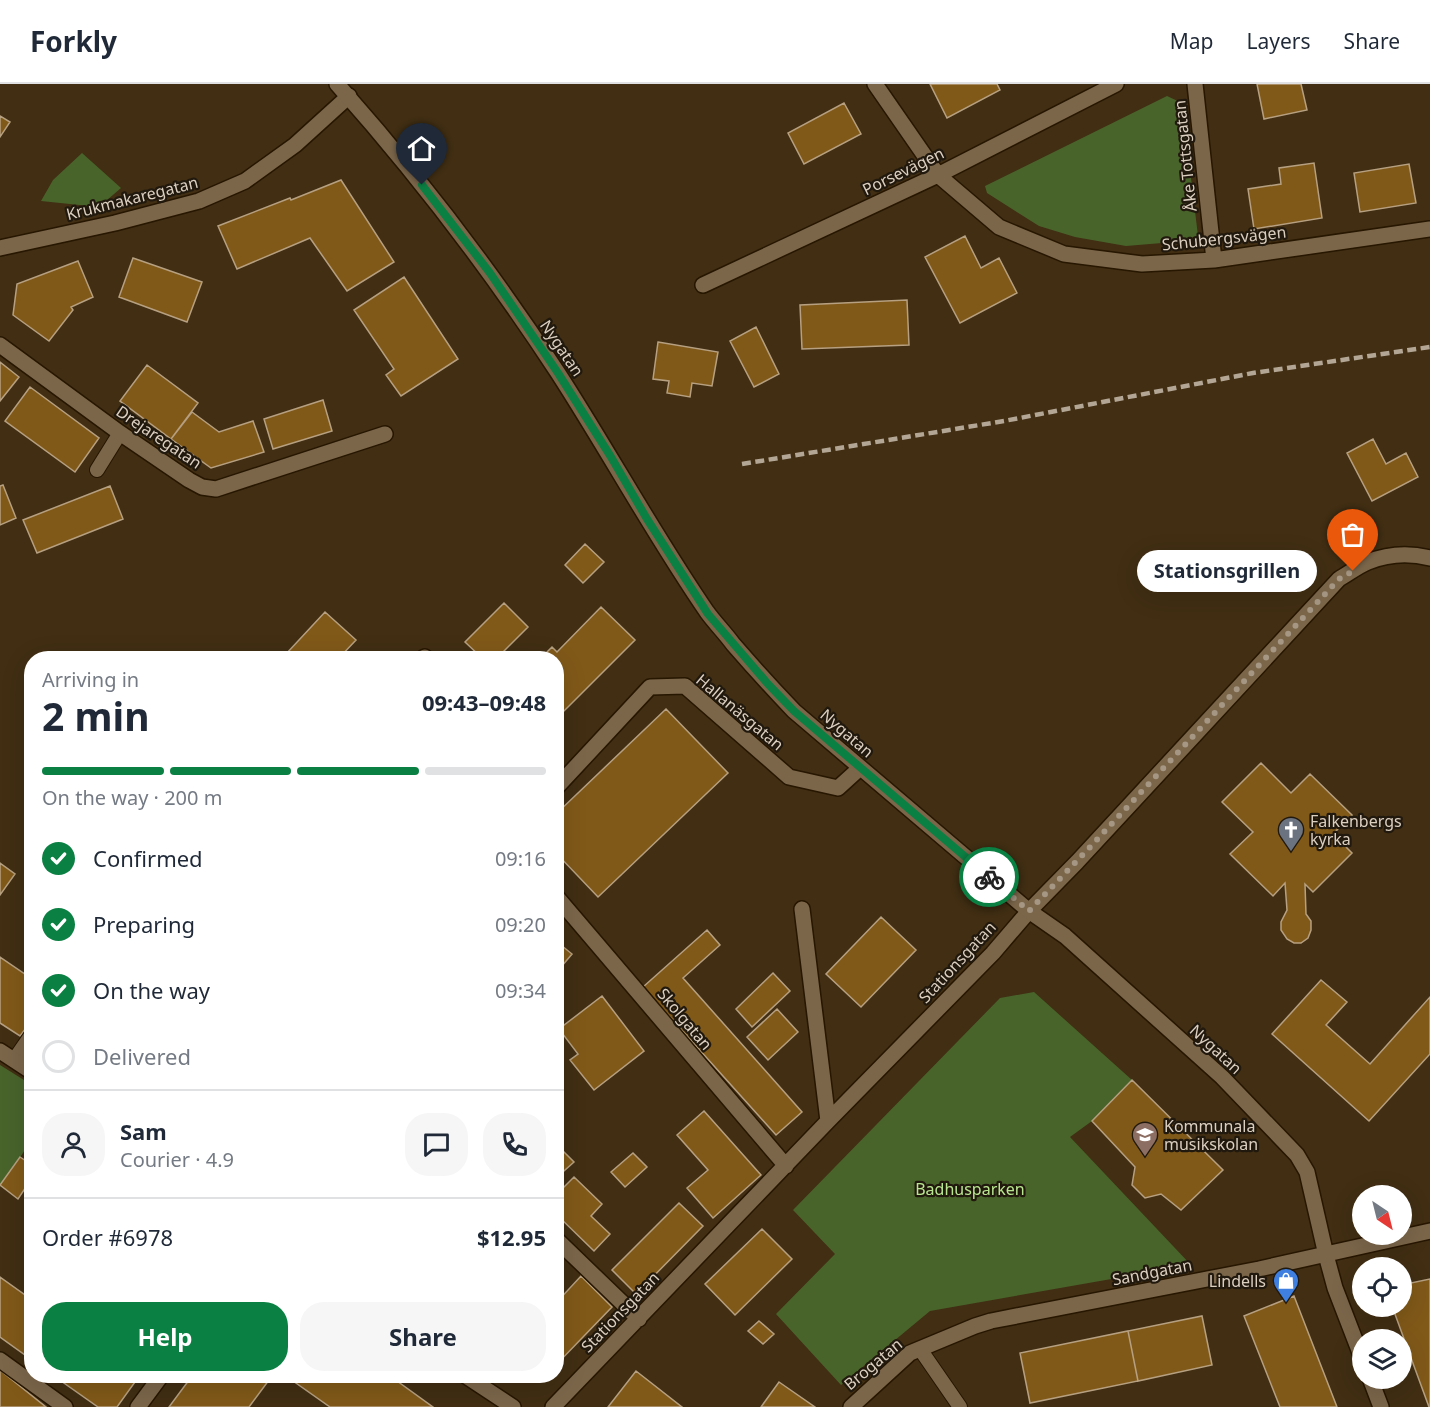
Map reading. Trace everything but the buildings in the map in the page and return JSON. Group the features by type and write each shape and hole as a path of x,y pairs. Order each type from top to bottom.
{"street":[{"name":"Nygatan","path":"338,84 408,168 490,273 558,373 708,614 768,684 788,705 860,768 1029,911 1065,936 1222,1077 1297,1155 1307,1172 1335,1288 1352,1332"},
{"name":"Schubergsvägen","path":"875,84 938,175 999,226 1064,254 1142,264 1214,260 1430,229"},
{"name":"Porsevägen","path":"703,285 938,175 1116,84"},
{"name":"Åke Tottsgatan","path":"1195,84 1214,260"},
{"name":"Krukmakaregatan","path":"0,248 115,223 199,201 245,181 295,145 348,96"},
{"name":"Drejaregatan","path":"0,345 120,433 202,487 216,489 385,434"},
{"name":"Stationsgatan","path":"553,1407 993,953 1029,911 1339,579 1368,562 1396,555 1430,558"},
{"name":"Hallanäsgatan","path":"564,779 650,687 685,686 789,777 838,788 860,768"},
{"name":"Skolgatan","path":"564,905 786,1166"},
{"path":"802,909 828,1121"},
{"path":"0,1051 24,1067"},
{"name":"Sandgatan","path":"920,1349 975,1326 991,1322 1259,1269 1430,1231"},
{"path":"564,1247 639,1319"},
{"name":"Brogatan","path":"851,1407 910,1353 920,1349"},
{"path":"0,1360 24,1378"},
{"path":"31,1383 64,1407"},
{"path":"138,1407 156,1383"},
{"path":"477,1383 513,1407"},
{"path":"1374,1389 1381,1407"}],"lane":[{"path":"96,470 120,433"},
{"path":"14,1060 24,1046"},
{"path":"920,1349 960,1407"}],"green space":[{"path":"1167,96 1182,103 1198,236 1174,242 1126,246 1075,237 1039,226 987,193 985,186"},
{"path":"82,153 121,188 99,207 41,201 53,180"},
{"name":"Badhusparken","path":"1034,992 1132,1080 1092,1121 1070,1137 1191,1265 930,1311 841,1385 776,1314 835,1254 793,1210 1000,998"},
{"path":"0,1065 24,1080 24,1151 0,1187"}],"railway":[{"path":"742,464 1004,421 1253,373 1430,347"}],"way so far":[{"path":"989,877 1029,911 1339,579 1353,571"}],"place":[{"name":"Stationsgrillen","path":"1353,571"},
{"name":"Falkenbergs kyrka","path":"1291,853"},
{"name":"Kommunala musikskolan","path":"1145,1158"},
{"name":"Lindells","path":"1286,1304"}],"route":[{"path":"422,185 490,273 558,373 708,614 794,711 989,877"}]}
